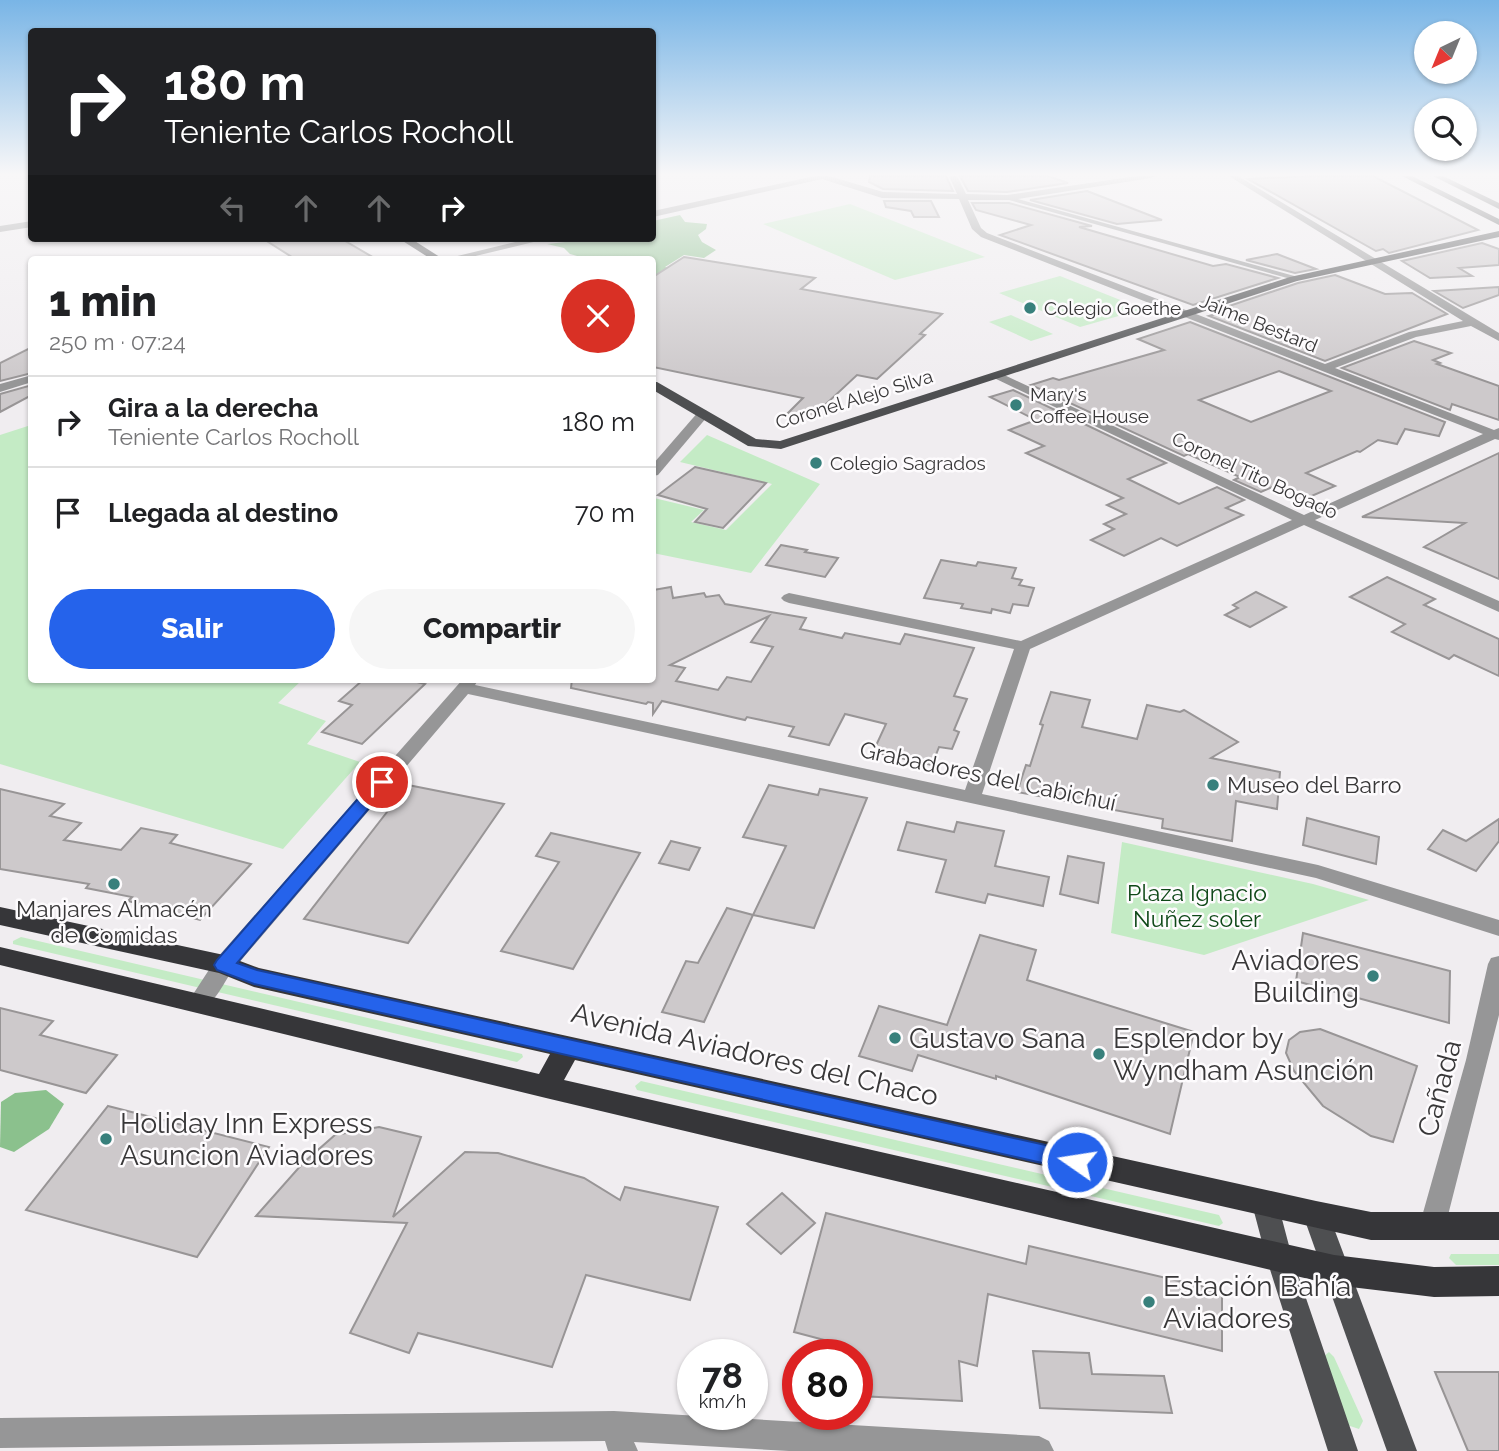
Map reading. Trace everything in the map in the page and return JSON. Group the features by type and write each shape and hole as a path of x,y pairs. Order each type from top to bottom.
{"highway":[{"name":"Avenida Aviadores del Chaco","path":"0,916 224,965 254,977 1316,1215 1371,1226 1499,1226"},
{"path":"0,957 1334,1270 1434,1282 1499,1281"},
{"path":"546,1087 567,1048"}],"main road":[{"path":"413,244 433,256"},
{"name":"Coronel Alejo Silva","path":"656,387 753,443 781,445 1294,279 1452,244"},
{"path":"1265,1204 1279,1257 1343,1451"},
{"path":"1316,1215 1402,1451"}],"street":[{"path":"464,256 519,244"},
{"name":"Jaime Bestard","path":"1007,244 1498,434"},
{"path":"1169,244 1294,279"},
{"path":"1347,244 1499,338"},
{"path":"1325,368 1413,334 1473,322"},
{"name":"Coronel Tito Bogado","path":"996,374 1302,519 1499,607"},
{"path":"0,388 28,379"},
{"path":"656,469 703,414"},
{"path":"789,597 1023,646 1302,519 1498,434"},
{"path":"972,797 1023,646"},
{"path":"199,1002 224,965 467,684"},
{"name":"Grabadores del Cabichuí","path":"467,684 1318,872 1499,928"},
{"name":"Cañada","path":"1432,1227 1478,1060 1499,964"},
{"path":"0,1433 618,1438 1039,1451"}],"green space":[{"path":"547,244 705,244 716,250 704,258 684,255 665,267 673,269 661,276 656,275 656,256 577,256 564,248"},
{"path":"809,244 951,244 985,257 895,280"},
{"path":"1060,276 1143,309 1080,327 999,293"},
{"path":"1011,315 1053,334 1031,341 989,322"},
{"path":"28,426 28,683 299,683 278,703 326,721 307,744 360,762 283,849 0,764 0,435"},
{"path":"707,435 820,484 751,573 656,554 656,498 704,510 691,522 726,530 772,484 680,462"},
{"name":"Plaza Ignacio Nuñez soler","path":"1122,842 1313,884 1369,900 1204,955 1111,933"},
{"path":"21,937 522,1054 523,1057 517,1062 13,944 13,941"},
{"path":"641,1081 1219,1215 1223,1223 1219,1226 637,1090 635,1086"},
{"path":"46,1090 64,1104 49,1129 14,1152 0,1147 1,1102 15,1093"},
{"path":"1451,1254 1499,1254 1499,1265 1456,1265 1449,1258"},
{"path":"1329,1352 1334,1357 1363,1421 1359,1429 1347,1425 1323,1357"}],"building":[{"path":"271,244 350,244 371,256 290,256"},
{"path":"1024,244 1136,244 1213,266 1226,264 1278,278 1193,305"},
{"path":"1363,244 1425,244 1389,253 1383,249 1376,251"},
{"path":"1479,244 1499,249 1499,265 1459,268 1472,276 1430,278 1402,261"},
{"path":"1277,254 1316,269 1295,273 1246,260"},
{"path":"684,257 815,278 801,289 942,314 920,334 925,335 877,379 857,375 810,419 787,414 803,398 656,368 656,275"},
{"path":"1335,275 1385,294 1412,293 1447,314 1325,361 1209,316 1216,314 1211,312 1298,283"},
{"path":"1499,287 1499,295 1463,308 1434,291"},
{"path":"1190,322 1445,422 1439,436 1405,429 1397,444 1378,440 1360,452 1306,473 1335,486 1307,498 1277,485 1261,492 1234,480 1240,477 1188,454 1184,456 1031,385 1053,378 1059,380 1164,350 1138,339","holes":["1279,371 1331,391 1251,422 1199,400"]},
{"path":"1414,341 1451,353 1433,360 1440,363 1437,364 1499,386 1499,420 1452,404 1450,410 1342,368"},
{"path":"28,349 28,374 0,381 0,363"},
{"path":"28,386 28,397 0,412 0,394"},
{"path":"1013,390 1166,463 1128,479 1179,504 1217,487 1244,500 1226,508 1243,515 1177,546 1161,538 1124,556 1091,540 1114,529 1104,524 1126,514 1107,505 1123,498 1026,453 1044,446 1009,430 1036,420 990,397"},
{"path":"1499,453 1499,579 1424,547 1465,523 1362,517"},
{"path":"695,467 766,483 723,528 695,522 707,509 658,495"},
{"path":"781,545 838,558 825,577 766,565"},
{"path":"941,560 976,566 978,562 1016,568 1012,578 1022,580 1019,585 1034,588 1028,606 1013,604 1010,613 992,609 991,613 961,608 963,604 924,598"},
{"path":"1387,577 1435,599 1424,605 1499,639 1499,676 1454,655 1449,659 1392,632 1405,624 1350,597"},
{"path":"671,587 673,598 704,593 706,597 719,595 725,604 806,618 800,629 842,638 845,633 900,644 905,634 974,648 954,696 967,699 954,730 959,732 952,749 939,747 932,765 873,752 886,724 845,714 829,745 789,736 794,727 747,717 745,720 662,701 653,714 653,703 646,704 571,688 572,683 656,683 656,590","holes":["769,616 751,642 773,647 751,682 727,677 718,690 676,681 685,668 670,665"]},
{"path":"1256,592 1286,607 1250,627 1225,615 1238,608 1233,605"},
{"path":"359,683 425,684 362,744 322,732 352,705 339,701"},
{"path":"1051,692 1090,700 1082,727 1137,739 1147,705 1180,712 1184,710 1238,742 1211,758 1280,772 1277,809 1236,801 1232,841 1162,828 1163,819 1017,792 1026,765 1030,766"},
{"path":"408,785 504,804 408,943 304,919"},
{"path":"769,785 818,795 820,789 867,798 814,928 753,915 786,846 743,837"},
{"path":"0,789 64,804 50,816 81,823 64,840 121,850 141,828 177,835 170,843 251,864 200,920 128,901 132,897 86,888 89,884 0,869"},
{"path":"1307,818 1379,837 1376,864 1303,845"},
{"path":"1499,819 1499,841 1476,871 1428,849 1443,830 1466,841"},
{"path":"907,822 954,832 957,822 1004,831 995,866 1049,877 1043,906 988,894 985,903 936,892 946,860 898,850"},
{"path":"551,833 640,853 573,969 501,951 559,862 536,856"},
{"path":"671,841 700,848 689,870 659,863"},
{"path":"1068,856 1104,863 1098,903 1060,894"},
{"path":"727,908 753,915 704,1022 662,1012 686,961 698,963"},
{"name":"Aviadores Building","path":"1303,933 1450,971 1449,1023 1296,981"},
{"path":"980,935 1036,950 1027,980 1194,1032 1170,1134 996,1076 996,1079 918,1055 912,1071 859,1056 879,1006 947,1025"},
{"path":"0,1008 53,1021 40,1035 117,1055 86,1093 0,1070"},
{"path":"1320,1029 1417,1066 1393,1142 1371,1136 1323,1106 1294,1071 1286,1053 1289,1040 1300,1032"},
{"path":"108,1106 269,1147 197,1257 26,1210"},
{"path":"379,1127 421,1137 393,1217 465,1152 498,1153 584,1178 620,1200 625,1187 718,1207 690,1300 586,1275 552,1367 418,1333 409,1353 350,1333 407,1223 256,1216 303,1163 335,1135"},
{"path":"782,1193 815,1223 781,1254 747,1224"},
{"path":"826,1213 1026,1264 1029,1246 1222,1291 1222,1351 988,1294 977,1366 959,1361 962,1401 873,1397 873,1339 820,1339 794,1332"},
{"path":"1033,1351 1089,1353 1092,1374 1164,1376 1172,1413 1040,1408"},
{"path":"1435,1372 1499,1372 1499,1451 1468,1451"}],"place":[{"name":"Colegio Goethe","path":"1030,308"},
{"name":"Mary's Coffee House","path":"1016,405"},
{"name":"Colegio Sagrados","path":"816,463"},
{"name":"Museo del Barro","path":"1213,785"},
{"name":"Manjares Almacén de Comidas","path":"114,884"},
{"name":"Aviadores Building","path":"1373,976"},
{"name":"Gustavo Sana","path":"895,1038"},
{"name":"Esplendor by Wyndham Asunción","path":"1099,1054"},
{"name":"Holiday Inn Express Asuncion Aviadores","path":"106,1139"},
{"name":"Estación Bahía Aviadores","path":"1149,1302"}],"route":[{"path":"382,782 224,965 254,977 1077,1162"}]}
